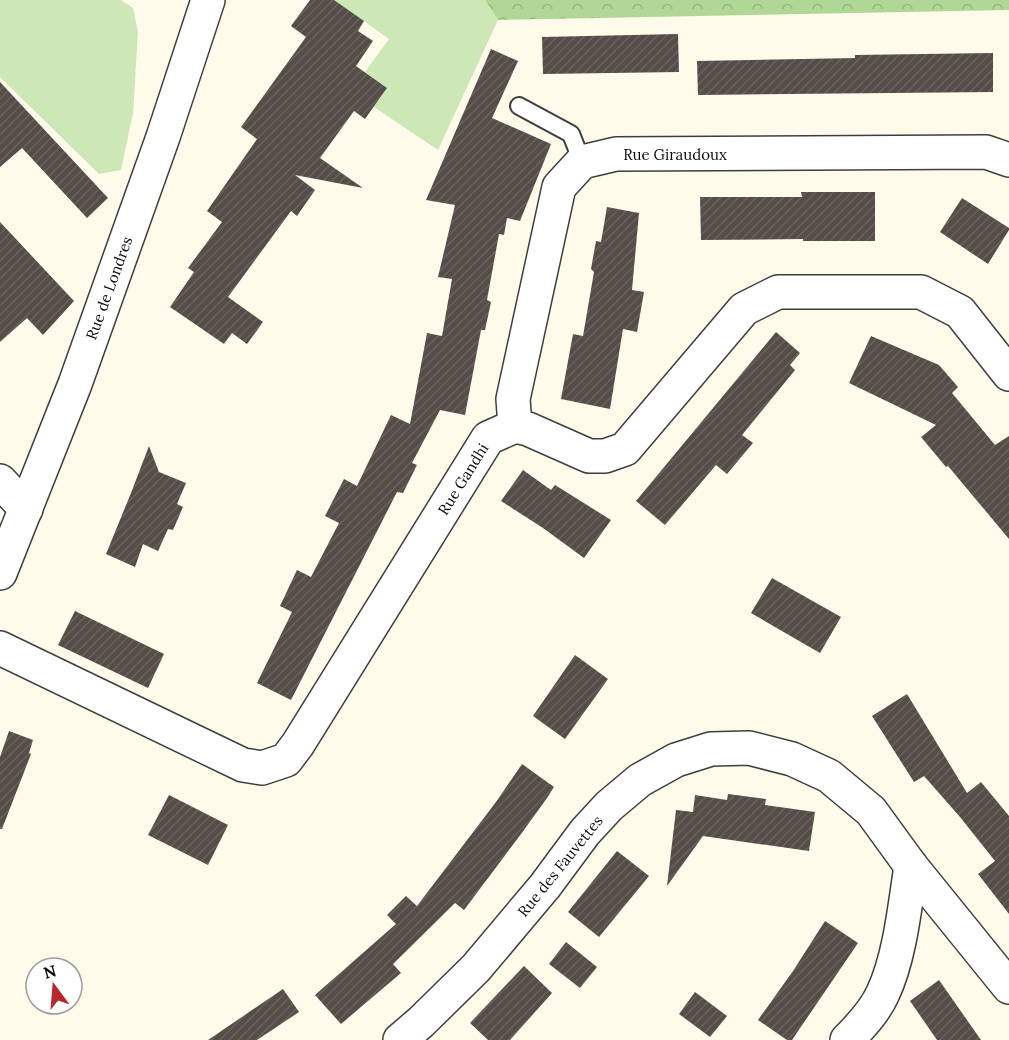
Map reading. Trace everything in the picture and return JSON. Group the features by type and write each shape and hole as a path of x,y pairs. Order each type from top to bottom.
{"street":[{"name":"Rue de Londres","path":"0,573 75,384 163,136 208,0"},
{"name":"Rue Giraudoux","path":"582,162 616,154 986,152 1009,160"},
{"path":"582,162 559,187 513,399 515,426 528,429 589,456 605,456 625,449 744,309 778,292 921,292 960,312 1009,374"},
{"name":"Rue Gandhi","path":"0,648 243,765 262,768 286,760 488,438 515,426"},
{"path":"0,481 26,509"},
{"name":"Rue des Fauvettes","path":"400,1040 476,968 545,885 585,832 609,806 640,780 676,760 711,749 749,748 792,759 829,776 871,811 911,866 1009,987"},
{"path":"847,1040 864,1022 883,993 896,958 911,866"}],"lane":[{"path":"519,106 571,134 582,162"}],"green space":[{"path":"0,0 121,0 133,8 138,32 133,113 121,170 99,174 0,77"},
{"path":"334,0 485,0 498,20 438,150 374,107 387,88 365,72 389,39"},
{"path":"485,0 1009,0 1009,10 498,20"}],"building":[{"path":"310,0 334,0 364,21 358,31 373,41 356,66 387,88 365,119 354,111 320,158 363,188 295,175 315,190 297,216 291,211 228,297 263,322 247,344 232,333 224,344 170,307 194,272 188,268 222,222 207,211 257,139 241,127 306,37 291,26"},
{"path":"678,34 679,72 543,74 542,37"},
{"path":"491,49 518,61 492,118 551,144 520,221 507,218 504,235 499,234 487,300 491,302 485,330 481,330 465,415 440,410 412,463 417,465 403,493 397,492 291,700 257,683 292,612 280,606 297,570 311,577 339,523 325,516 344,479 357,486 391,415 410,424 427,333 442,336 452,279 438,277 455,205 426,200"},
{"path":"993,53 993,92 698,95 697,61"},
{"path":"0,82 108,198 87,218 22,148 0,167"},
{"path":"801,192 875,192 875,241 701,240 700,197 802,197"},
{"path":"962,198 1009,228 988,264 940,232"},
{"path":"607,207 639,213 632,290 644,292 637,332 623,329 610,409 561,399 573,334 583,336 594,272 591,269 596,241 601,242"},
{"path":"0,222 74,301 43,335 27,318 0,342"},
{"path":"776,332 800,353 790,365 795,370 742,435 753,443 727,474 716,465 665,525 636,501"},
{"path":"871,336 939,365 958,387 952,393 995,445 1009,436 1009,539 921,437 936,425 849,383"},
{"path":"149,446 159,472 186,483 177,504 183,507 173,530 168,529 158,551 143,544 135,567 106,554"},
{"path":"523,470 551,490 555,485 611,520 584,558 501,501"},
{"path":"772,578 841,617 820,653 751,613"},
{"path":"75,611 164,654 148,688 58,645"},
{"path":"575,655 608,679 565,739 533,716"},
{"path":"907,694 967,793 981,782 1009,816 1009,914 978,874 995,861 924,776 914,782 872,716"},
{"path":"9,731 33,740 29,753 31,754 2,829 0,829 0,757"},
{"path":"522,764 554,787 547,798 464,910 455,903 393,964 401,973 341,1024 315,995 396,924 387,915 406,896 417,906"},
{"path":"728,794 766,799 765,805 815,812 809,851 703,836 667,886 676,810 693,812 695,795 727,800"},
{"path":"169,795 228,825 208,865 148,835"},
{"path":"617,851 649,876 599,937 568,912"},
{"path":"825,921 858,943 792,1040 787,1040 758,1020"},
{"path":"566,942 597,967 580,988 549,964"},
{"path":"524,966 552,993 510,1040 488,1040 470,1023"},
{"path":"939,980 981,1040 937,1040 910,1001"},
{"path":"283,989 299,1012 257,1040 208,1040"},
{"path":"695,992 727,1016 710,1037 679,1014"}]}
